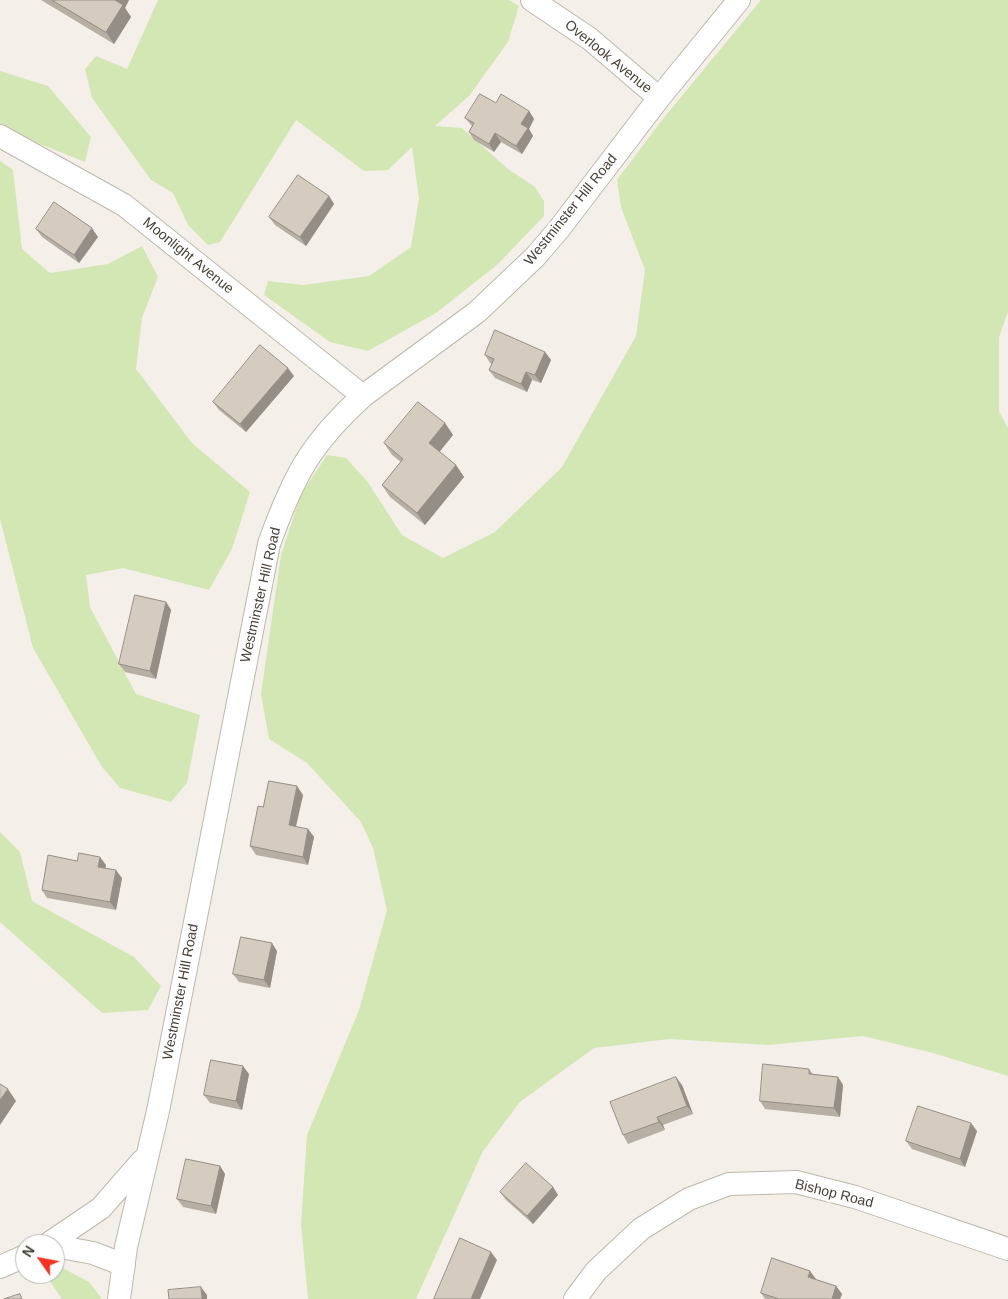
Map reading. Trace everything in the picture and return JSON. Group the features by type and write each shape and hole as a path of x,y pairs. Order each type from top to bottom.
{"street":[{"name":"Overlook Avenue","path":"532,0 590,39 659,98"},
{"name":"Westminster Hill Road","path":"119,1299 124,1265 158,1111 269,544 294,478 310,453 336,421 363,396 477,312 507,285 559,229 659,98 739,0"},
{"name":"Moonlight Avenue","path":"0,136 124,205 363,396"},
{"path":"63,1234 102,1208 132,1176 147,1154"},
{"name":"Bishop Road","path":"575,1299 596,1271 641,1229 689,1199 729,1184 796,1182 855,1197 1008,1249"},
{"path":"65,1248 93,1253 124,1265"},
{"path":"0,1267 15,1260"}],"green space":[{"path":"158,0 509,0 519,6 508,42 469,96 435,126 462,128 508,169 535,187 544,201 544,216 497,265 436,313 368,351 330,342 264,295 268,281 303,285 369,276 411,247 419,199 412,147 388,170 364,171 296,120 220,242 208,245 188,225 173,193 151,180 92,98 85,69 96,56 127,69"},
{"path":"761,0 1008,0 1008,312 999,337 999,411 1008,428 1008,1076 933,1053 863,1036 768,1045 669,1039 594,1048 520,1102 483,1151 416,1299 308,1299 301,1224 307,1135 359,1010 387,910 373,848 361,822 307,763 269,739 261,694 281,555 301,494 327,455 346,458 367,481 402,535 443,558 495,532 562,467 636,336 645,270 621,207 617,180 662,120"},
{"path":"0,71 48,86 91,137 85,162 0,128"},
{"path":"0,161 13,170 22,249 50,273 108,264 142,246 158,277 142,318 136,369 192,443 250,492 232,549 209,590 123,568 86,575 90,607 136,694 200,715 187,783 171,802 120,788 102,767 33,648 0,519"},
{"path":"0,832 20,852 32,901 134,957 161,986 148,1010 102,1013 0,922"},
{"path":"65,1269 89,1282 102,1299 62,1299 52,1284 65,1284"}],"building":[{"path":"52,0 115,0 123,5 106,32"},
{"path":"480,94 496,103 501,94 529,111 521,124 528,128 516,146 495,133 489,144 469,132 474,123 465,118"},
{"path":"298,175 329,196 300,237 269,217"},
{"path":"54,202 92,228 74,255 36,229"},
{"path":"495,330 545,352 535,375 526,372 521,384 489,370 494,359 485,355"},
{"path":"260,345 288,368 240,424 213,402"},
{"path":"418,402 445,423 429,443 456,465 417,513 382,485 403,459 384,443"},
{"path":"135,595 166,602 150,671 119,664"},
{"path":"269,781 297,786 289,825 308,829 303,857 250,846 258,806 263,807"},
{"path":"79,853 100,857 98,867 116,870 110,902 42,890 48,855 77,861"},
{"path":"241,937 272,943 264,980 233,974"},
{"path":"211,1060 243,1066 236,1101 204,1095"},
{"path":"763,1064 809,1069 809,1074 838,1077 834,1108 760,1101"},
{"path":"676,1077 687,1106 657,1117 659,1122 623,1135 610,1102"},
{"path":"0,1084 8,1089 0,1100"},
{"path":"918,1106 971,1123 960,1159 906,1141"},
{"path":"186,1159 220,1166 211,1206 177,1199"},
{"path":"526,1163 553,1187 527,1216 500,1192"},
{"path":"460,1238 491,1252 471,1299 434,1299"},
{"path":"772,1258 810,1271 808,1277 836,1286 832,1299 779,1299 761,1293"},
{"path":"201,1287 202,1299 169,1299 168,1290"},
{"path":"20,1294 22,1299 4,1299"}]}
